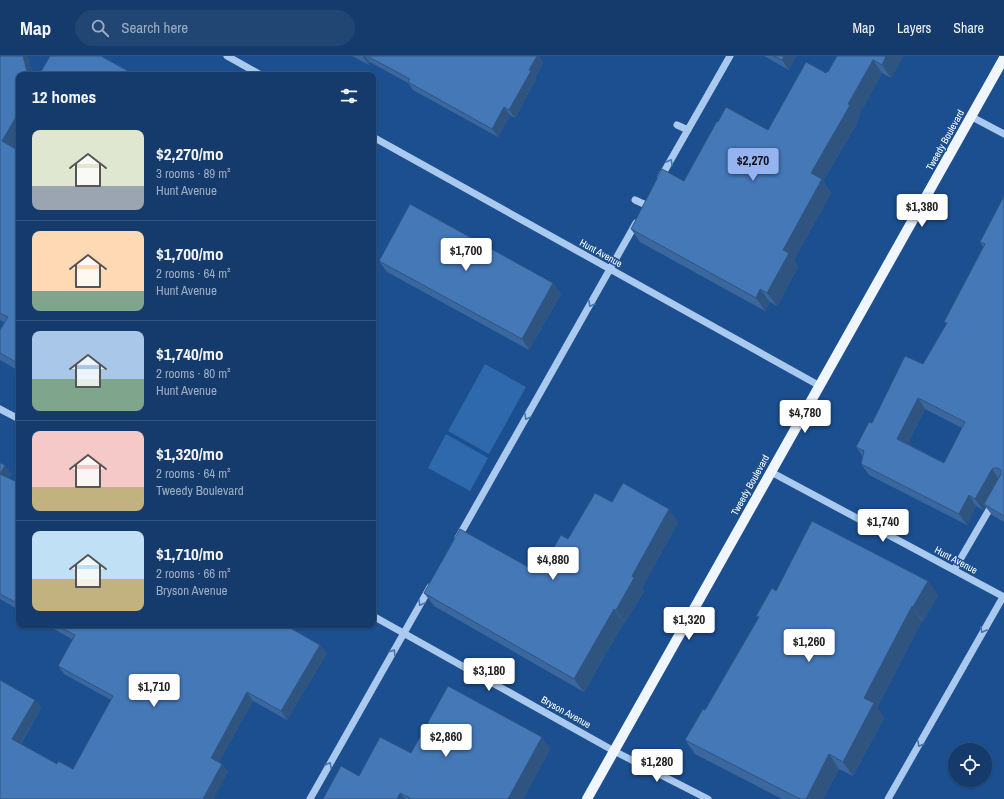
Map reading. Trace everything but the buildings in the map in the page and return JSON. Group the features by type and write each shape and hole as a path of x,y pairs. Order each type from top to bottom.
{"main road":[{"name":"Tweedy Boulevard","path":"588,799 1004,58"}],"street":[{"path":"227,56 256,72"},
{"path":"657,185 730,56"},
{"path":"972,117 1004,134"},
{"path":"677,124 688,130"},
{"name":"Hunt Avenue","path":"376,139 820,386"},
{"path":"456,541 610,270 649,198"},
{"path":"635,200 642,212"},
{"path":"0,409 16,417"},
{"name":"Hunt Avenue","path":"771,472 1003,597"},
{"path":"954,570 997,496"},
{"path":"310,799 387,661 433,583"},
{"path":"888,799 1003,597"},
{"name":"Bryson Avenue","path":"376,618 614,751 708,799"}],"shaded area":[{"path":"485,364 526,387 489,454 448,431"},
{"path":"446,434 488,458 470,491 428,468"}]}
